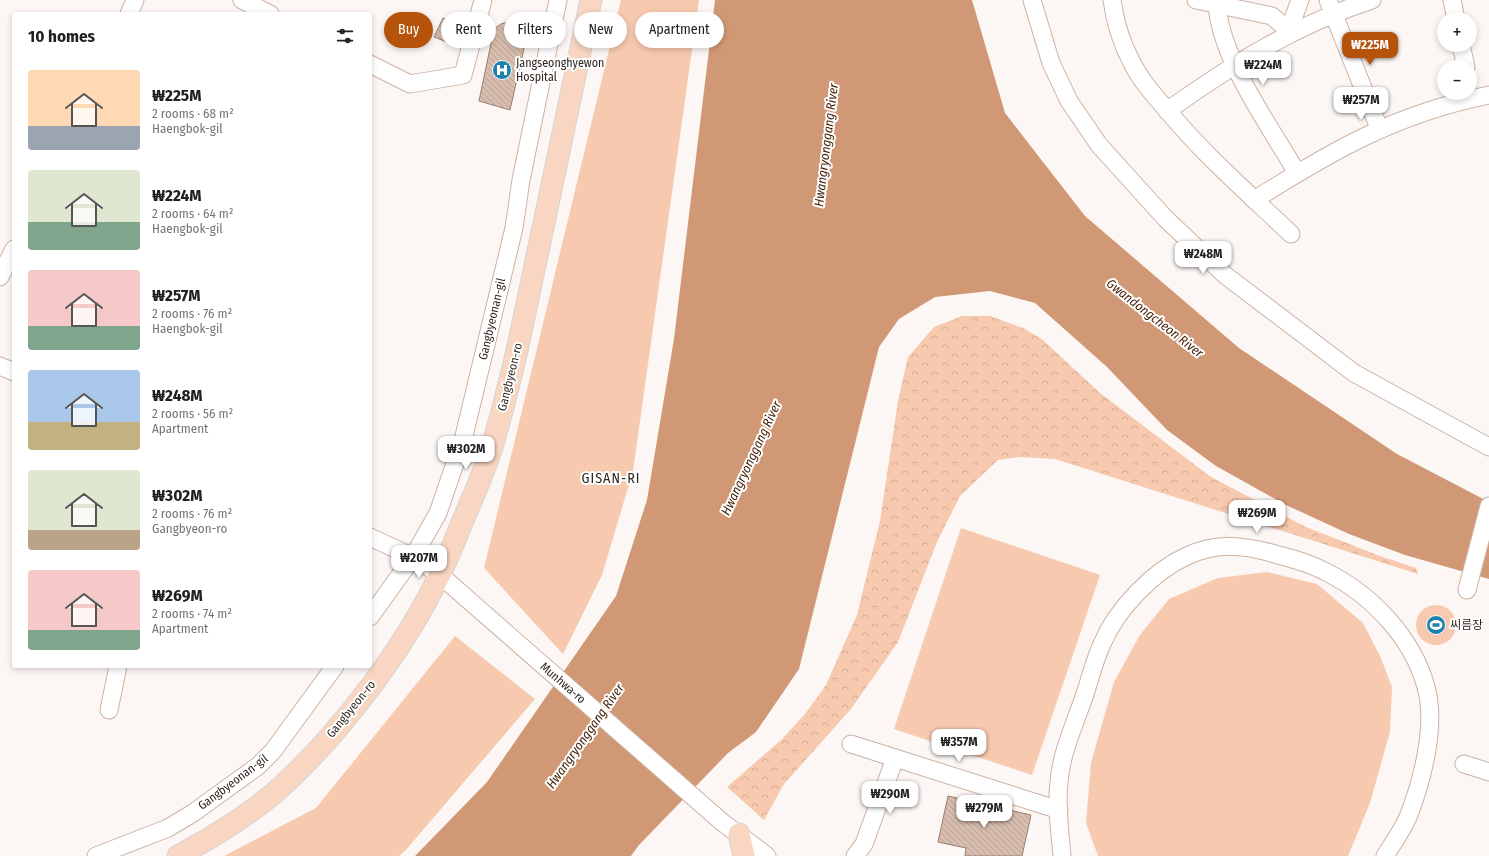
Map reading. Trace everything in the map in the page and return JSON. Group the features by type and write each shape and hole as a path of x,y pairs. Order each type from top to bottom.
{"main road":[{"name":"Gangbyeon-ro","path":"178,856 224,829 280,788 308,760 342,723 388,661 407,632 440,575 483,472 492,447 507,390 518,346 590,0"},
{"path":"738,834 744,856"}],"street":[{"path":"129,12 135,0"},
{"path":"242,0 266,12"},
{"path":"372,65 410,84 463,75 483,0"},
{"name":"Gangbyeonan-gil","path":"372,615 413,557 438,513 463,440 514,228 523,173 558,0"},
{"path":"1032,0 1041,34 1051,63 1069,101 1099,145 1132,184 1225,276 1354,373 1489,447"},
{"path":"1112,0 1119,30 1132,64 1146,86 1180,126 1254,200 1291,234"},
{"path":"1196,0 1217,2 1272,16 1291,33"},
{"path":"1291,33 1293,19 1300,0"},
{"path":"1168,111 1233,65 1291,33 1331,7 1372,0"},
{"path":"1452,0 1455,12"},
{"path":"1217,2 1217,14 1233,65 1297,172"},
{"path":"1331,7 1379,128"},
{"path":"1254,200 1297,172 1358,138 1405,118 1457,100"},
{"path":"0,277 12,253"},
{"path":"0,366 12,371"},
{"path":"1467,590 1489,506"},
{"name":"Munhwa-ro","path":"372,538 413,557 440,575 722,822 767,856"},
{"path":"1062,856 1059,810 1059,782 1062,765 1102,642 1122,612 1148,582 1184,557 1204,549 1228,545 1255,549 1306,563 1326,572 1374,604 1394,627 1416,660 1427,689 1429,710 1427,743 1424,761 1407,818 1385,856"},
{"path":"109,710 118,668"},
{"name":"Gangbyeonan-gil","path":"96,856 168,828 192,813 258,766 273,752 334,668"},
{"path":"851,744 1059,810"},
{"path":"855,856 864,844 895,758"},
{"path":"1464,764 1489,772"}],"green space":[{"path":"621,0 699,0 697,12 635,12 635,48 692,48 633,471 602,575 563,654 484,568 609,48 627,48 627,12 618,12"},
{"path":"962,316 990,316 1023,328 1043,340 1100,393 1211,477 1306,527 1380,556 1416,568 1418,574 1055,459 1020,457 998,460 960,496 937,542 898,642 851,709 784,784 764,820 727,787 782,739 805,714 826,685 857,615 880,521 898,401 908,357 934,327"},
{"path":"961,528 1100,575 1032,775 894,729"},
{"path":"1267,572 1317,584 1363,623 1380,656 1392,687 1390,732 1370,803 1348,856 1098,856 1086,823 1091,763 1114,682 1140,635 1169,599 1218,578"},
{"name":"씨름장","path":"1436,605 1444,607 1450,611 1454,617 1456,625 1454,633 1450,639 1444,643 1436,645 1428,643 1422,639 1418,633 1416,625 1418,617 1422,611 1428,607"},
{"path":"455,636 535,699 405,851 399,856 224,856 316,808"}],"water":[{"path":"715,0 972,0 1005,113 1085,216 1239,348 1397,454 1489,502 1489,579 1405,555 1349,534 1286,505 1216,466 1167,430 1107,367 1035,303 990,291 935,297 899,319 879,347 799,669 756,732 728,753 639,845 631,856 415,856 487,782 616,596 647,500 674,339 709,48 724,48 724,12 714,12"}],"building":[{"path":"441,22 441,40 434,37"},
{"name":"Jangseonghyewon Hospital","path":"504,23 504,48 524,48 510,110 479,101 490,48 496,48 496,28"},
{"path":"948,796 1031,815 1022,856 965,856 966,848 938,842"}],"place":[{"name":"Jangseonghyewon Hospital","path":"502,70"},
{"name":"씨름장","path":"1436,625"}],"district":[{"name":"GISAN-RI","path":"611,478"}],"water label":[{"name":"Hwangryonggang River","path":"826,145"},
{"name":"Gwandongcheon River","path":"1155,318"},
{"name":"Hwangryonggang River","path":"751,458"},
{"name":"Hwangryonggang River","path":"585,736"}]}
